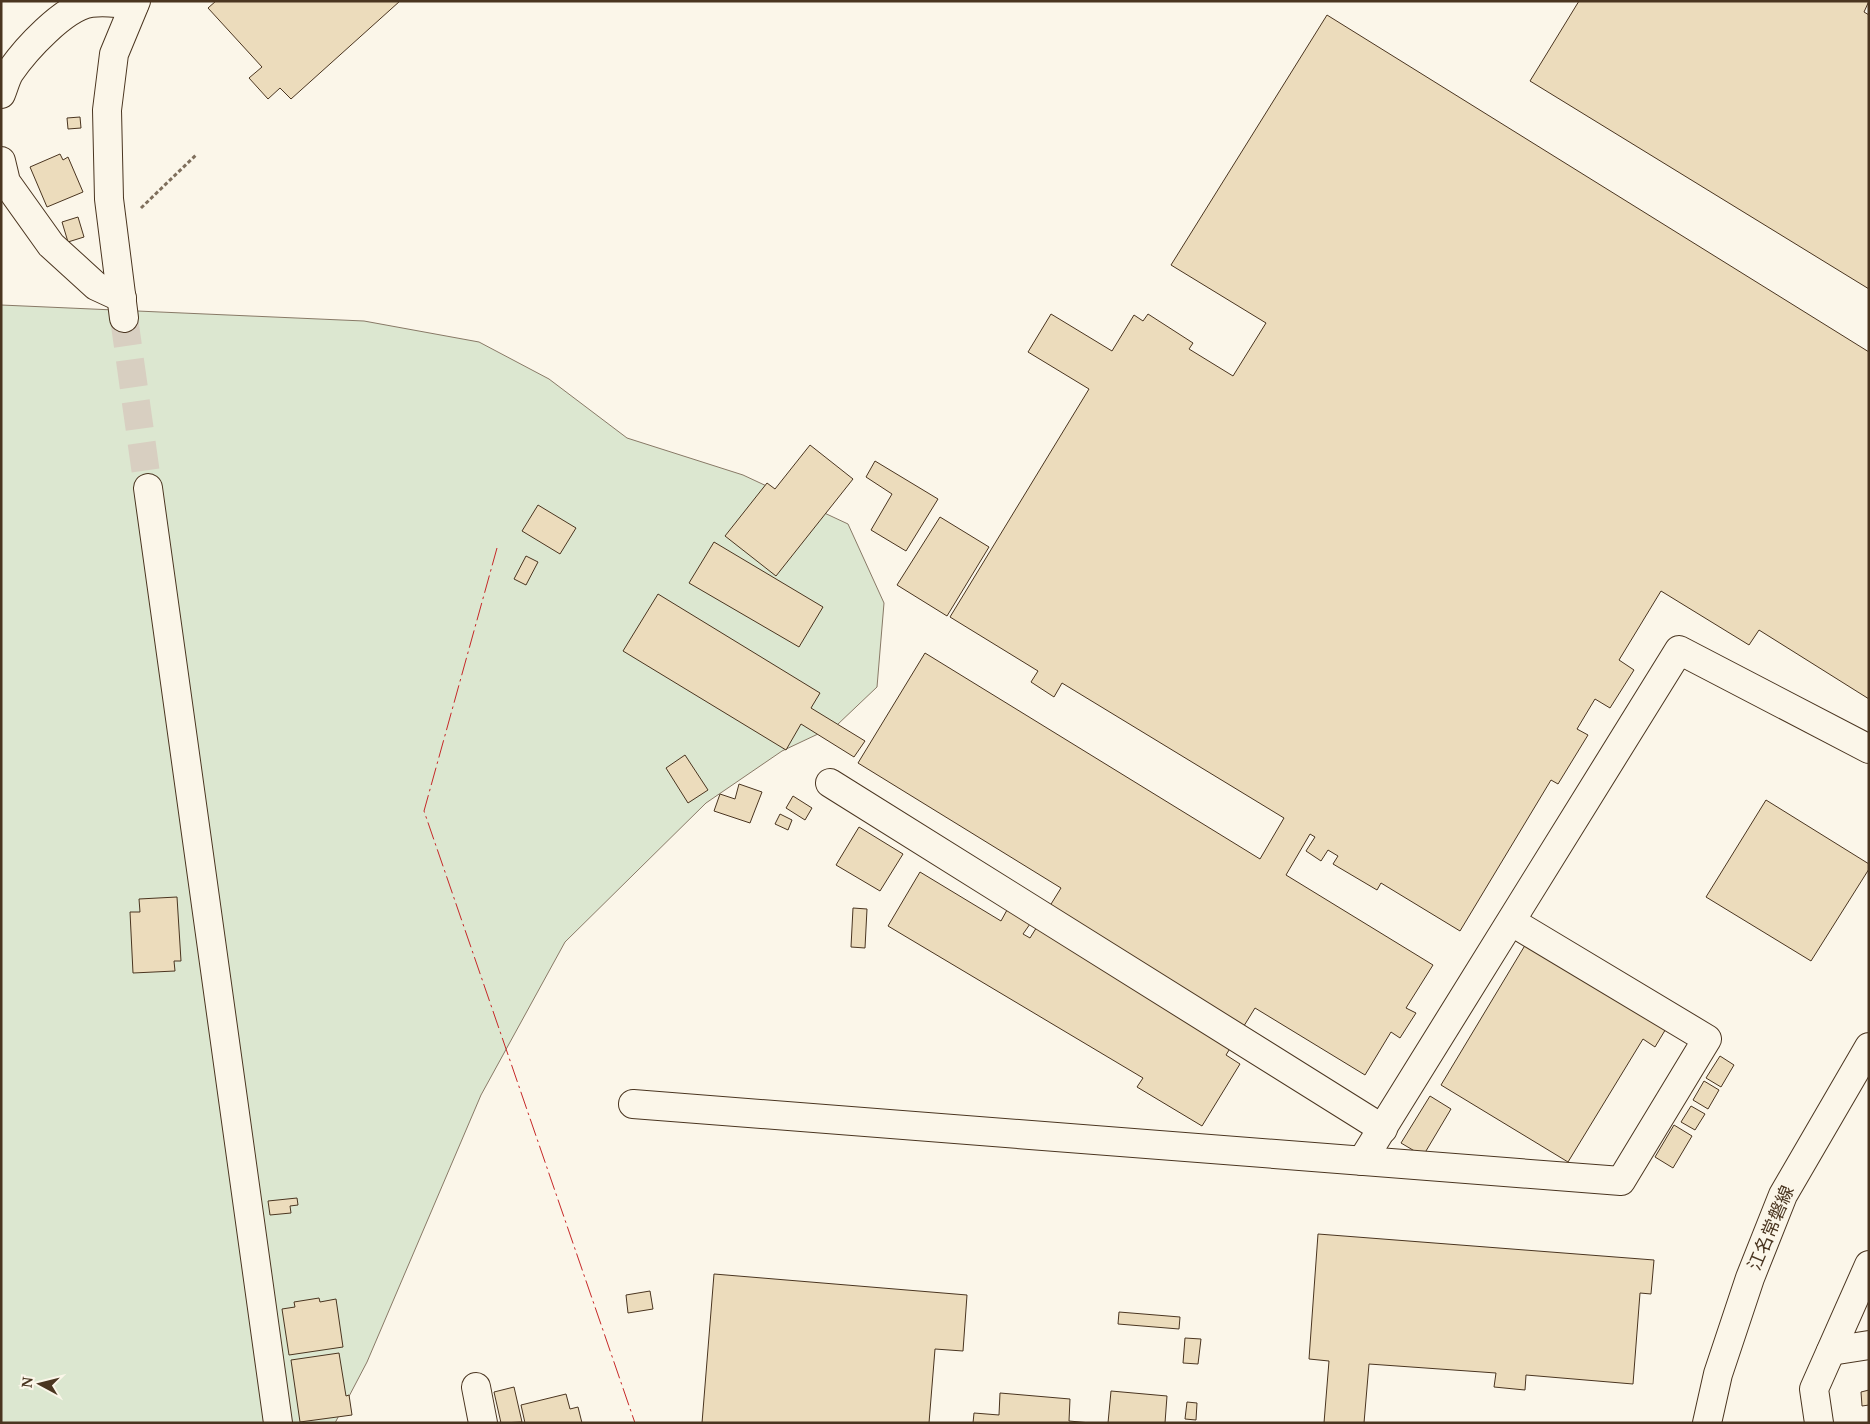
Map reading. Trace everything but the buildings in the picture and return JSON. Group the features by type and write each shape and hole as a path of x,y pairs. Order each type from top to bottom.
{"street":[{"path":"1,94 8,74 24,55 50,28 74,9 90,3 135,3 114,54 107,110 109,199 123,308 51,245 6,193 6,182 1,161"},
{"path":"148,488 278,1423"},
{"path":"1362,1161 1679,650 1869,749"},
{"path":"830,783 1383,1129"},
{"path":"633,1104 1621,1181 1707,1039 1512,922"},
{"name":"江名常磐線","path":"1707,1423 1720,1365 1750,1278 1783,1195 1869,1047"},
{"path":"1818,1423 1814,1390 1869,1265"},
{"path":"1831,1351 1869,1345"},
{"path":"476,1387 483,1423"}],"path":[{"path":"113,225 147,204 196,155"}],"green space":[{"path":"1,305 364,321 479,342 549,379 627,438 743,475 848,524 884,603 877,687 837,725 782,751 706,803 565,942 481,1095 367,1362 335,1423 1,1423"}],"tunnel":[{"path":"124,318 148,488"}],"power":[{"path":"497,548 424,811 635,1423"}]}
